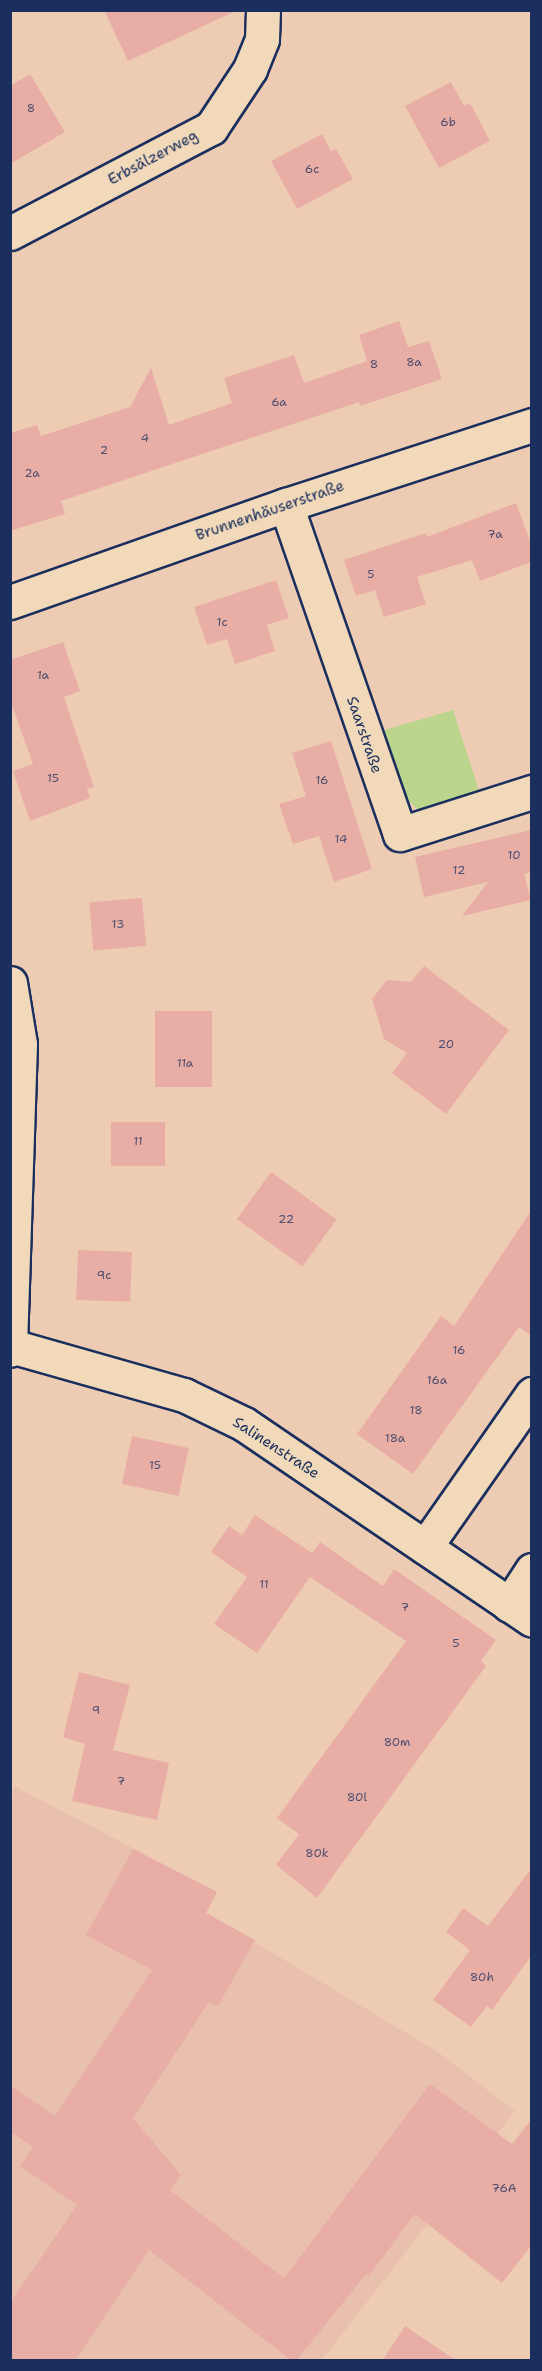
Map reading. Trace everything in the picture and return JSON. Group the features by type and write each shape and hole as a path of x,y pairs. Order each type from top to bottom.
{"street":[{"name":"Erbsälzerweg","path":"10,233 211,128 250,69 262,39 264,10"},
{"name":"Brunnenhäuserstraße","path":"10,602 286,505 531,425"},
{"name":"Saarstraße","path":"286,505 400,834 531,792"},
{"path":"10,983 21,1044 11,1348"},
{"name":"Salinenstraße","path":"11,1348 184,1395 244,1424 520,1612 531,1570"},
{"path":"425,1547 531,1394"}],"shaded area":[{"path":"14,1786 217,1892 206,1913 438,2052 515,2111 322,2360 11,2360 10,1825"}],"green space":[{"path":"453,710 481,797 423,813 402,796 381,731"}],"building":[{"path":"104,10 238,10 128,61"},
{"path":"30,74 65,132 10,164 10,86"},
{"path":"451,82 464,106 470,103 490,141 439,168 405,106"},
{"path":"322,134 331,151 336,149 353,179 297,209 271,161"},
{"path":"399,321 408,347 429,341 442,379 360,406 359,402 61,501 65,514 10,531 10,433 37,425 41,436 130,407 151,368 169,425 232,403 224,378 294,355 304,383 367,361 359,335"},
{"path":"516,503 531,544 531,562 480,581 472,560 417,577 426,604 384,617 375,590 356,596 344,560 426,533 427,537"},
{"path":"276,580 289,618 267,625 275,651 235,664 227,639 207,645 194,607"},
{"path":"63,642 80,691 64,697 94,787 87,789 90,798 30,821 13,771 33,764 10,700 10,660"},
{"path":"331,741 372,869 334,882 319,836 293,844 279,804 306,796 292,753"},
{"path":"531,830 531,872 524,874 531,900 462,916 488,882 424,897 415,857"},
{"path":"142,898 146,946 93,950 89,903"},
{"path":"424,966 509,1030 446,1114 392,1073 407,1053 384,1039 372,999 387,980 411,982"},
{"path":"155,1011 212,1011 212,1087 155,1087"},
{"path":"111,1122 165,1122 165,1166 111,1166"},
{"path":"271,1172 337,1220 302,1267 237,1219"},
{"path":"531,1211 531,1335 519,1327 413,1474 357,1434 441,1316 454,1326"},
{"path":"78,1250 132,1252 130,1302 76,1300"},
{"path":"132,1436 189,1448 179,1496 122,1484"},
{"path":"255,1515 312,1553 320,1542 383,1586 394,1569 496,1640 481,1661 486,1666 317,1898 276,1865 299,1834 277,1818 406,1641 310,1577 257,1653 214,1624 247,1577 211,1552 229,1526 242,1535"},
{"path":"79,1672 130,1685 113,1750 169,1763 157,1820 72,1801 85,1744 63,1737"},
{"path":"133,1849 217,1892 206,1913 255,1940 218,2006 209,2002 133,2118 181,2175 170,2190 284,2278 430,2084 512,2144 531,2120 531,2246 502,2283 415,2214 369,2276 366,2274 296,2361 292,2361 149,2250 75,2361 10,2361 10,2303 77,2205 20,2166 33,2147 10,2132 10,2085 55,2116 152,1970 86,1935"},
{"path":"531,1869 531,1956 492,2010 487,2006 471,2027 433,2000 470,1950 446,1932 463,1908 488,1926"},
{"path":"405,2326 457,2361 382,2361"}]}
